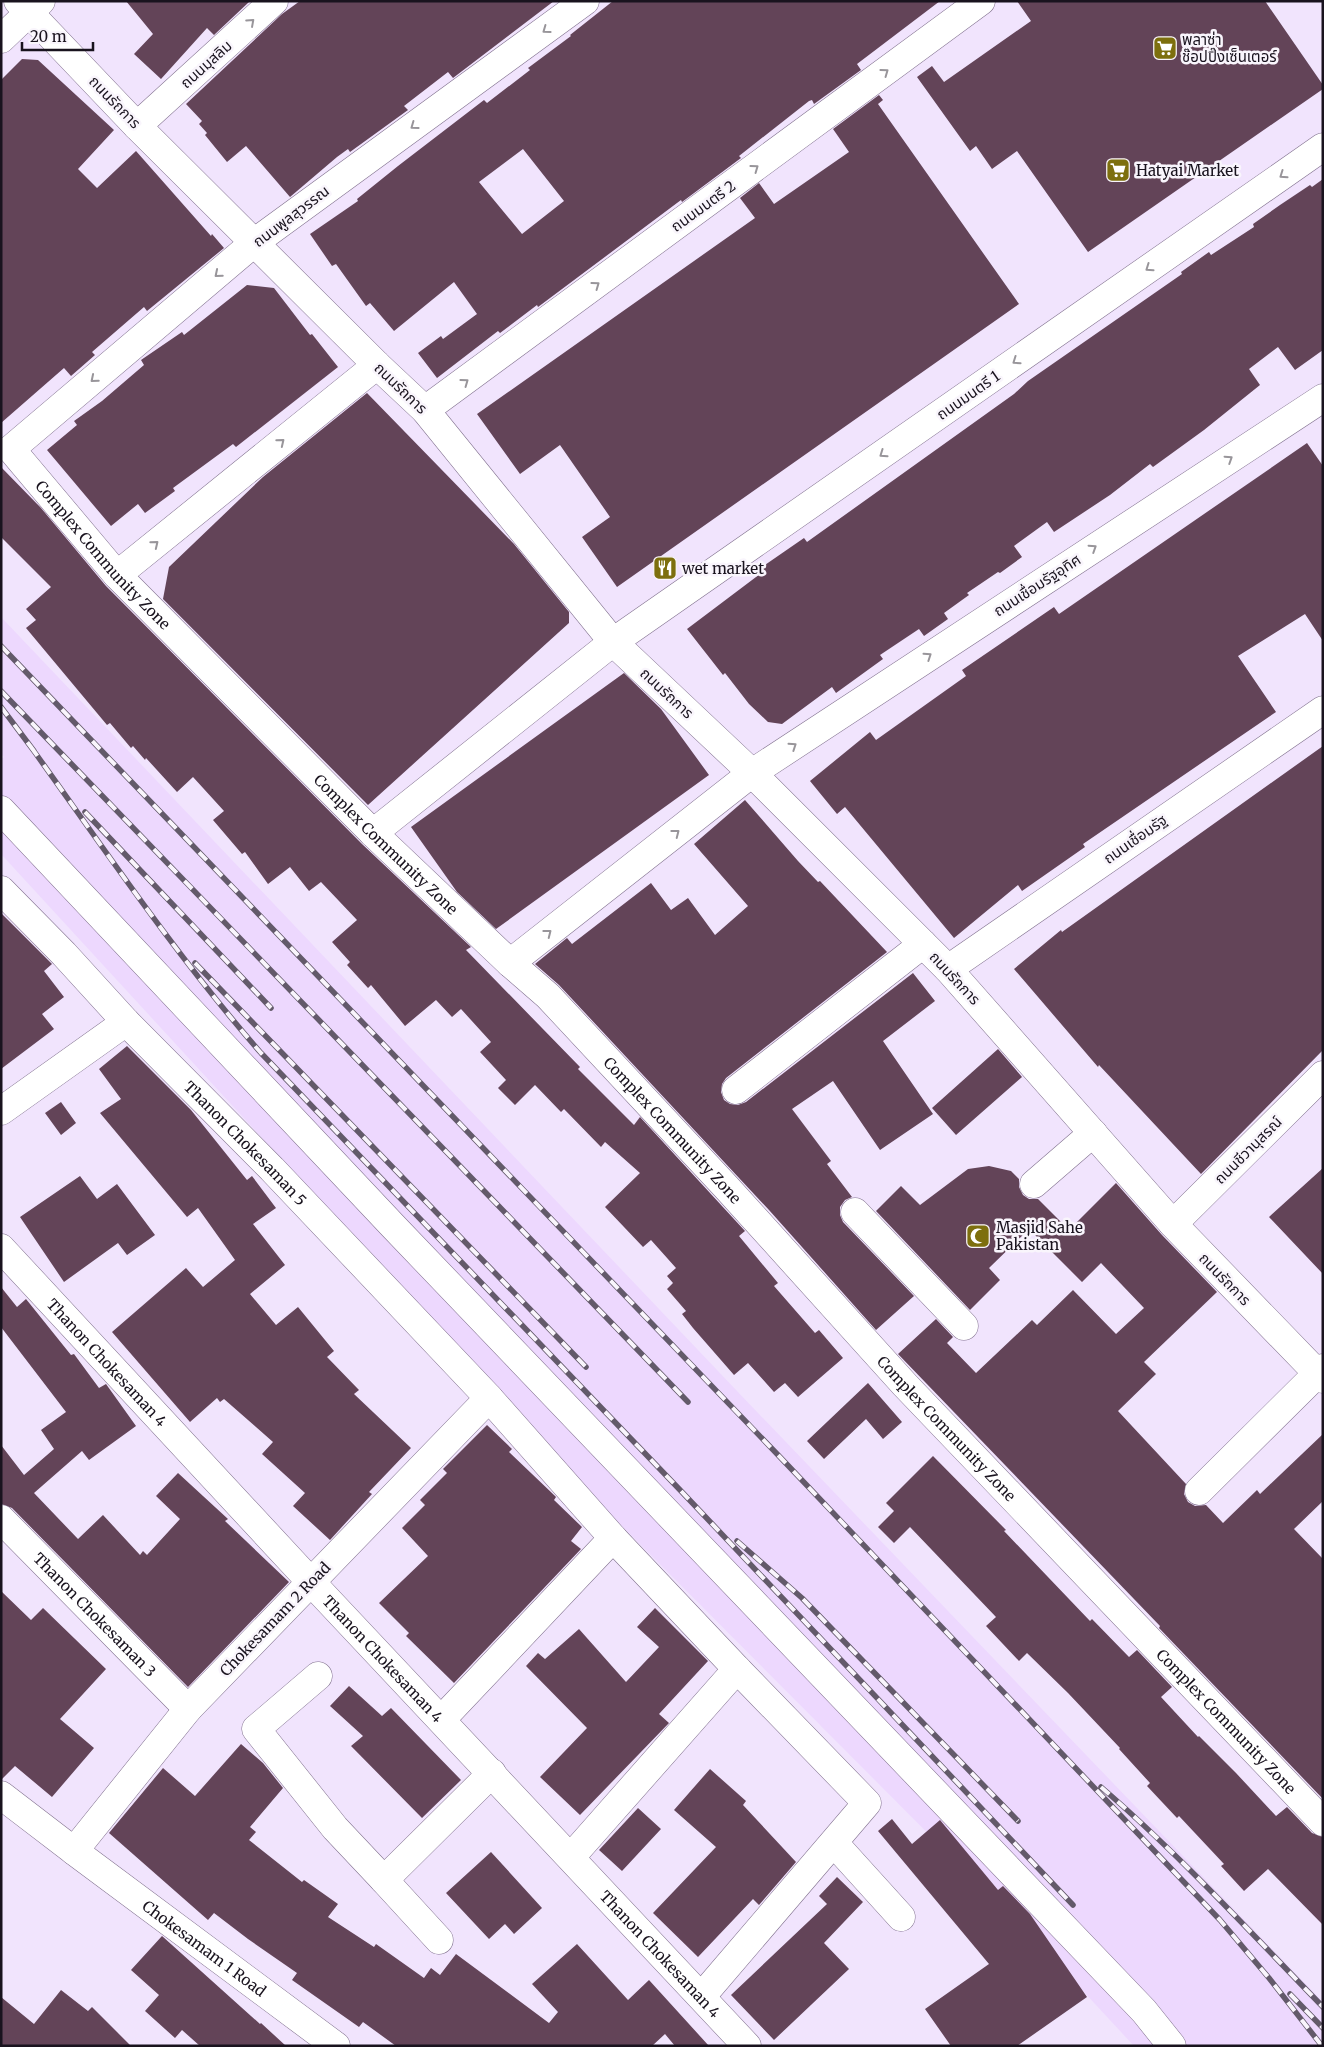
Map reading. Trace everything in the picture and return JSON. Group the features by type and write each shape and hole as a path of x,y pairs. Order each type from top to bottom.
{"street":[{"name":"ถนนมุสลิม","path":"138,126 274,1"},
{"name":"ถนนพูลสุวรรณ","path":"11,449 255,242 585,1"},
{"name":"ถนนมนตรี 2","path":"425,410 981,1"},
{"name":"ถนนรัถการ","path":"29,5 138,126 376,365 425,410 612,642 752,773 948,969 1173,1224 1321,1374"},
{"path":"1,39 29,5"},
{"name":"ถนนมนตรี 1","path":"373,833 612,642 1323,148"},
{"path":"117,575 376,365"},
{"name":"ถนนเชื่อมรัฐอุทิศ","path":"510,964 752,773 1323,398"},
{"name":"Complex Community Zone","path":"11,449 117,575 373,833 510,964 548,996 727,1188 904,1385 1323,1822"},
{"name":"ถนนเชื่อมรัฐ","path":"948,969 1323,710"},
{"path":"1,810 400,1234 1144,2011 1172,2046"},
{"name":"Thanon Chokesaman 5","path":"1,890 64,954 126,1022 272,1169 489,1398 613,1538 737,1670 867,1802 834,1843"},
{"path":"736,1090 923,944"},
{"path":"1,1111 126,1022"},
{"name":"ถนนชีวานุสรณ์","path":"1173,1224 1323,1075"},
{"path":"1034,1184 1093,1133"},
{"path":"855,1212 964,1326"},
{"name":"Thanon Chokesaman 4","path":"1,1248 311,1582 442,1719 747,2046"},
{"path":"1198,1491 1321,1374"},
{"name":"Chokesamam 2 Road","path":"74,1851 188,1709 489,1398"},
{"name":"Thanon Chokesaman 3","path":"1,1519 188,1709"},
{"path":"442,1719 613,1538"},
{"path":"571,1857 737,1670"},
{"path":"318,1676 256,1729 335,1828 440,1940"},
{"path":"384,1880 492,1773"},
{"name":"Chokesamam 1 Road","path":"1,1795 336,2046"},
{"path":"702,1996 834,1843 901,1917"}],"shaded area":[{"path":"1,617 737,1391 1323,2002 1323,2046 1134,2046 1058,1964 583,1487 1,854 1,759 4,757 1,754"}],"building":[{"path":"126,1 249,2 214,35 207,28 161,79 134,54 153,34"},
{"path":"300,1 554,1 453,78 448,72 404,106 408,110 350,152 348,149 337,157 290,197 246,146 227,162 205,135 207,133 199,124 202,121 186,104 282,14"},
{"path":"613,1 940,1 857,64 861,70 814,104 812,100 809,101 739,156 741,158 682,202 681,200 538,307 537,305 500,333 498,331 437,378 418,353 441,336 443,339 477,314 454,282 394,331 370,303 366,306 336,264 332,266 310,234 358,201 357,199 398,166 484,100 487,103 530,70 528,68","holes":["523,149 564,201 522,234 479,182"]},
{"name":"Hatyai Market","path":"1017,1 1265,1 1323,85 1323,89 1088,252 1017,151 992,169 976,146 970,151 917,77 932,66 944,82 1031,21"},
{"path":"22,59 38,60 114,130 78,169 97,188 136,151 211,236 212,234 224,248 147,311 144,307 92,352 95,355 71,376 64,368 1,423 1,80"},
{"path":"879,95 883,100 878,104 1019,304 617,587 582,537 610,517 560,445 520,474 477,414 755,218 740,198 759,183 774,204 849,152 833,129"},
{"path":"1323,179 1323,350 1295,370 1278,347 1249,369 1260,385 1204,430 1153,467 1150,464 1110,495 1054,532 1047,522 1014,546 1022,557 967,593 969,595 944,613 948,619 924,636 919,629 880,655 883,659 836,693 832,687 782,724 768,722 749,704 725,673 723,675 687,629 764,571 762,567 804,538 807,542 1014,394 1028,381 1182,274 1181,272 1209,252 1211,255 1254,227 1253,224 1280,205 1310,185 1312,187"},
{"path":"247,285 274,288 310,335 312,334 338,367 236,447 233,444 173,488 175,491 145,513 138,504 111,526 47,450 77,425 74,421 102,401 144,365 141,360 182,332 184,335"},
{"path":"367,393 514,544 569,612 569,623 368,805 163,599 169,567 263,477"},
{"path":"1307,443 1323,466 1323,641 1305,614 1238,656 1276,712 1083,844 1085,847 1022,891 1018,885 954,938 845,807 837,814 810,781 870,732 876,740 966,676 962,670 1054,607 1059,614"},
{"path":"1,467 41,508 106,586 362,844 471,947 466,950 580,1067 578,1069 634,1125 640,1117 745,1231 739,1236 778,1283 774,1286 815,1333 819,1330 843,1358 798,1397 785,1383 774,1392 748,1363 734,1375 682,1314 686,1311 667,1289 673,1283 667,1276 676,1268 651,1240 643,1247 605,1207 640,1173 605,1142 601,1147 564,1109 561,1112 535,1085 515,1105 498,1088 506,1080 480,1052 491,1042 461,1009 452,1017 436,1000 405,1026 371,985 368,988 347,965 350,962 332,942 357,920 321,882 309,891 290,867 268,884 245,852 242,854 213,820 224,811 193,777 177,792 146,758 145,760 133,746 131,748 110,723 107,725 26,628 36,620 26,609 51,587 1,537"},
{"path":"624,673 661,709 709,775 496,929 457,892 411,827"},
{"path":"1323,746 1323,1050 1201,1174 1099,1065 1098,1067 1014,969 1061,930 1062,932"},
{"path":"745,800 798,861 818,882 820,881 887,952 726,1078 722,1084 721,1092 724,1100 730,1104 738,1105 746,1102 913,973 935,1001 883,1041 933,1114 880,1150 833,1081 792,1109 831,1161 827,1164 852,1197 845,1200 840,1207 840,1215 843,1222 914,1296 876,1330 769,1210 559,985 535,964 567,938 572,944 651,883 671,910 688,898 715,935 748,906 694,844"},
{"path":"1,913 52,964 44,971 64,997 42,1014 54,1029 1,1069"},
{"path":"127,1046 191,1110 247,1180 252,1176 276,1208 253,1224 285,1265 250,1294 276,1325 298,1307 334,1351 327,1357 359,1390 354,1394 411,1448 369,1492 372,1494 330,1540 293,1506 305,1493 262,1454 273,1442 224,1399 220,1402 217,1398 190,1422 112,1332 186,1268 203,1287 235,1260 198,1208 187,1217 100,1113 121,1099 99,1069"},
{"path":"998,1049 1022,1077 956,1135 932,1108"},
{"path":"61,1102 76,1123 61,1135 45,1113"},
{"path":"989,1166 1011,1171 1019,1179 1019,1187 1023,1195 1029,1199 1038,1199 1069,1230 1116,1183 1162,1235 1217,1292 1144,1362 1156,1374 1118,1411 1186,1484 1184,1494 1188,1502 1195,1506 1206,1505 1223,1523 1257,1490 1260,1494 1323,1434 1323,1501 1294,1529 1323,1559 1323,1799 1159,1628 1160,1626 898,1354 936,1319 953,1337 947,1343 976,1373 1032,1320 1037,1325 1073,1290 1116,1334 1144,1308 1101,1263 1082,1282 1029,1229 989,1268 1000,1280 970,1310 876,1211 901,1186 920,1205 968,1169"},
{"path":"1323,1168 1323,1274 1269,1217"},
{"path":"80,1176 97,1199 117,1184 155,1235 127,1255 118,1243 64,1282 20,1217"},
{"path":"1,1287 17,1307 26,1299 71,1355 74,1354 99,1388 106,1384 136,1426 89,1460 82,1451 34,1493 78,1539 103,1515 140,1555 143,1551 147,1555 180,1519 156,1496 178,1473 228,1519 225,1521 289,1582 188,1687 12,1508 1,1504 1,1445 24,1475 54,1449 41,1430 66,1412 1,1327"},
{"path":"868,1383 902,1422 883,1439 866,1419 824,1459 807,1441"},
{"path":"487,1425 512,1449 509,1452 556,1497 554,1500 582,1527 571,1541 581,1549 454,1683 406,1636 409,1633 379,1603 428,1556 402,1528 425,1505 420,1500 447,1473 443,1469"},
{"path":"933,1456 1006,1530 1004,1531 1090,1621 1092,1619 1129,1657 1137,1650 1172,1687 1161,1697 1276,1816 1287,1807 1312,1833 1323,1837 1323,1925 1268,1869 1244,1891 1221,1866 1224,1864 1179,1816 1177,1818 1147,1786 1150,1783 1068,1693 1027,1653 1019,1661 986,1626 996,1617 910,1527 894,1543 878,1527 894,1511 886,1503"},
{"path":"1,1591 31,1620 43,1608 106,1669 60,1719 94,1748 52,1797 15,1766 1,1780"},
{"path":"655,1608 708,1661 659,1714 669,1723 580,1815 540,1777 587,1728 526,1666 538,1653 545,1659 579,1629 626,1682 659,1647 637,1627"},
{"path":"349,1686 382,1716 391,1708 461,1780 422,1818 351,1746 363,1736 330,1706"},
{"path":"241,1744 263,1763 283,1788 250,1827 256,1832 249,1840 302,1882 304,1880 338,1904 328,1917 374,1947 376,1944 424,1978 431,1968 440,1975 456,1954 549,2023 558,2012 532,1984 577,1944 628,2000 649,1980 709,2046 675,2046 665,2034 652,2046 396,2046 363,2022 359,2027 292,1980 297,1973 214,1913 208,1920 109,1833 163,1768 195,1796"},
{"path":"710,1769 746,1801 743,1805 796,1862 759,1905 753,1899 698,1957 653,1913 716,1847 674,1810"},
{"path":"638,1808 661,1829 622,1871 599,1850"},
{"path":"892,1819 912,1844 940,1820 998,1890 1003,1886 1030,1914 1087,1997 1017,2046 951,2046 925,2009 989,1964 878,1831"},
{"path":"491,1852 542,1908 514,1934 505,1924 489,1939 446,1893"},
{"path":"837,1877 863,1902 824,1943 849,1969 774,2040 731,1995 827,1904 819,1896"},
{"path":"162,1936 286,2046 200,2046 182,2030 175,2038 145,2011 159,1995 131,1970"},
{"path":"61,1990 88,2011 92,2007 131,2046 1,2046 1,1997 34,2024"}],"railway":[{"path":"1,646 779,1456 1220,1920 1269,1978 1322,2046"},
{"path":"1,691 688,1402"},
{"path":"1,707 34,751"},
{"path":"31,747 171,941 230,1017 261,1053 681,1491 1073,1905"},
{"path":"85,812 271,1008"},
{"path":"195,963 586,1367"},
{"path":"737,1541 802,1598 1018,1821"},
{"path":"1101,1787 1187,1867 1323,2007"},
{"path":"1290,1994 1323,2028"}],"place":[{"name":"พลาซ่า ช๊อปปิ๊งเซ็นเตอร์","path":"1165,48"},
{"name":"Hatyai Market","path":"1118,170"},
{"name":"wet market","path":"665,568"},
{"name":"Masjid Sahe Pakistan","path":"978,1236"}]}
